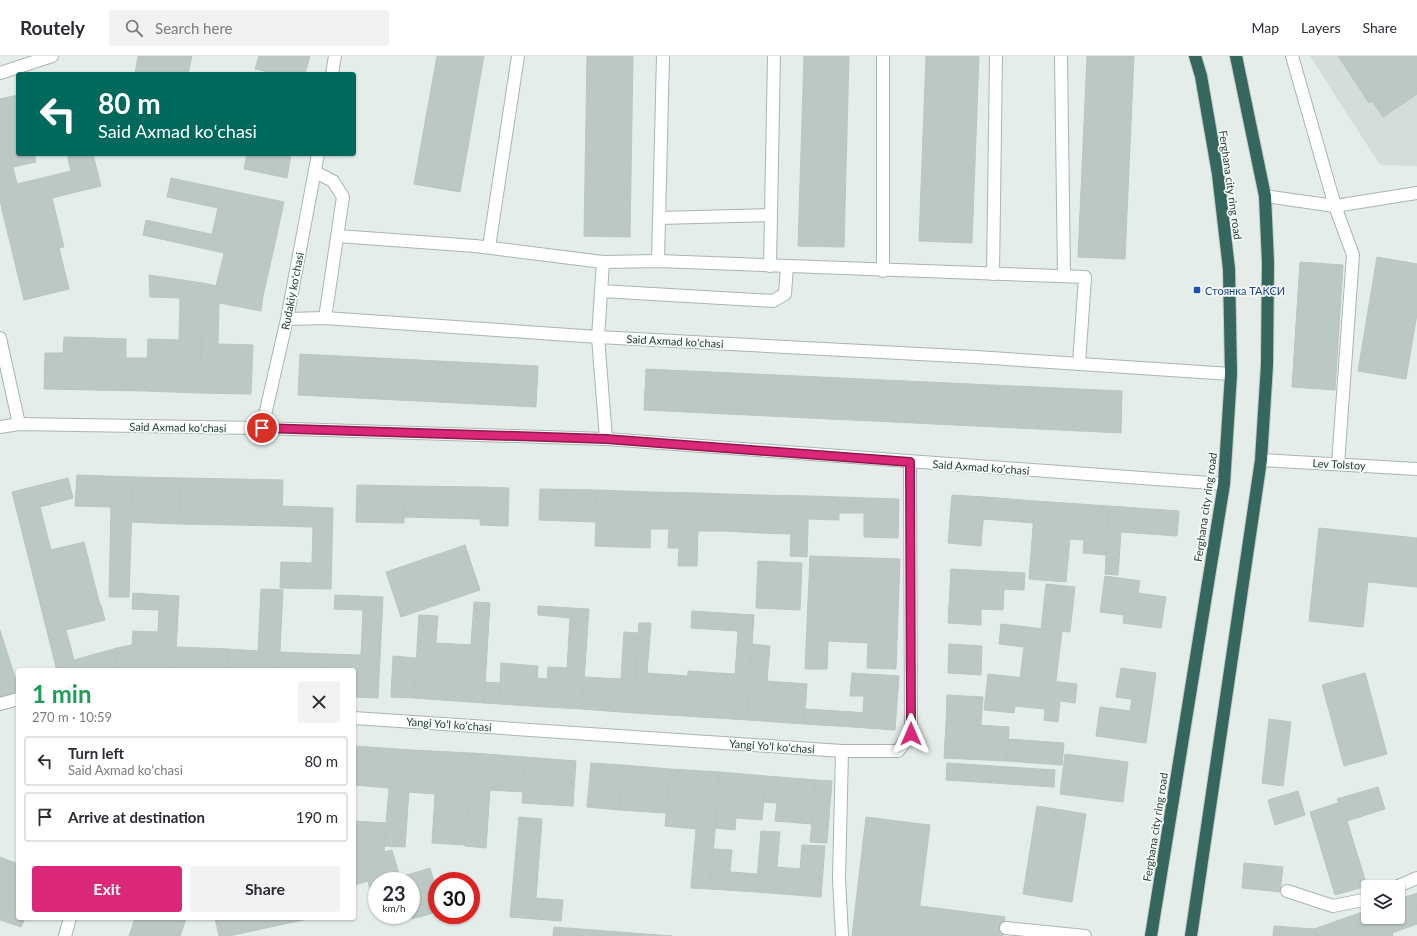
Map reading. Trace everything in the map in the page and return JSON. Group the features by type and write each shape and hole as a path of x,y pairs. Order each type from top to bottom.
{"highway":[{"name":"Ferghana city ring road","path":"1151,936 1224,484 1230,374 1229,269 1217,166 1201,76 1195,56"},
{"path":"1191,936 1261,460 1267,365 1268,262 1265,196 1236,56"}],"street":[{"path":"0,73 52,56"},
{"path":"332,72 335,56"},
{"path":"489,247 518,56"},
{"path":"658,261 663,56"},
{"path":"770,266 774,56"},
{"path":"883,56 883,271"},
{"path":"993,274 996,56"},
{"path":"1061,56 1064,276"},
{"path":"1292,56 1335,206 1353,256 1338,464"},
{"name":"Rudakiy koʻchasi","path":"262,428 287,319 318,156"},
{"path":"315,172 333,181 343,197 325,318"},
{"path":"1265,196 1335,206 1417,193"},
{"path":"659,218 771,215"},
{"path":"338,236 489,247 603,262 658,261 883,271 1085,277 1079,364"},
{"path":"603,262 598,338 606,439"},
{"path":"601,290 773,301 785,294 786,266"},
{"name":"Said Axmad koʻchasi","path":"287,319 325,318 598,338 1079,364 1230,374"},
{"path":"0,338 19,424"},
{"name":"Said Axmad koʻchasi","path":"0,427 19,424 262,428 606,439 1224,484"},
{"name":"Lev Tolstoy","path":"1261,460 1417,470"},
{"name":"Yangi Yoʻl koʻchasi","path":"356,718 842,751 898,751 911,734 910,462"},
{"path":"0,704 16,700"},
{"path":"842,751 839,879 842,936"},
{"path":"1405,883 1417,878"},
{"path":"1287,891 1333,906 1361,900"},
{"path":"65,936 69,920"},
{"path":"1006,928 1085,936"}],"shaded area":[{"path":"1310,56 1417,56 1417,166 1380,165"}],"building":[{"path":"138,56 192,56 188,72 135,72"},
{"path":"259,56 310,56 306,72 268,72 255,69"},
{"path":"437,56 484,56 460,192 414,184"},
{"path":"587,56 633,56 630,237 584,236"},
{"path":"804,56 849,56 844,247 798,246"},
{"path":"926,56 979,56 972,243 919,241"},
{"path":"1087,56 1134,56 1125,259 1078,257"},
{"path":"1338,56 1417,56 1417,94 1383,117 1372,101 1369,103"},
{"path":"16,95 16,150 0,154 0,99"},
{"path":"16,150 16,156 34,156 36,162 13,167 17,184 71,171 67,156 94,156 101,186 2,210 0,200 0,154"},
{"path":"247,156 291,156 287,178 244,169"},
{"path":"171,178 284,202 274,248 212,234 218,208 167,197"},
{"path":"52,198 64,247 14,259 2,210"},
{"path":"146,220 274,248 263,296 216,286 224,253 143,235"},
{"path":"59,248 69,289 24,300 14,259"},
{"path":"1377,257 1417,264 1417,314 1406,379 1358,371"},
{"path":"1300,262 1343,265 1335,390 1292,387"},
{"path":"149,275 203,283 200,393 146,391 148,339 179,340 180,298 150,297"},
{"path":"203,283 263,296 261,311 219,303 218,344 253,345 251,394 200,393"},
{"path":"64,337 126,339 126,358 147,358 146,391 44,389 45,353 63,353"},
{"path":"300,354 538,366 536,407 298,395"},
{"path":"646,369 1122,391 1121,433 644,410"},
{"path":"77,475 133,477 129,597 109,597 111,507 75,506"},
{"path":"133,477 181,478 179,524 131,522"},
{"path":"68,478 73,498 40,507 51,550 84,542 100,605 44,619 12,492"},
{"path":"181,478 235,479 233,525 179,524"},
{"path":"235,479 283,480 282,526 233,525"},
{"path":"357,485 405,486 404,523 356,522"},
{"path":"405,486 481,487 480,519 404,517"},
{"path":"481,487 509,488 508,526 480,525"},
{"path":"540,489 597,490 595,522 539,520"},
{"path":"597,490 652,492 650,548 595,546"},
{"path":"652,492 699,493 697,566 678,566 679,548 668,548 669,529 651,529"},
{"path":"699,493 726,494 725,531 698,531"},
{"path":"726,494 760,495 759,533 725,531"},
{"path":"760,495 809,496 807,557 790,556 791,534 759,533"},
{"path":"952,495 985,497 981,546 948,543"},
{"path":"809,496 839,497 839,520 809,519"},
{"path":"839,497 899,499 898,538 864,537 864,513 839,513"},
{"path":"985,497 1035,501 1033,523 983,519"},
{"path":"1035,501 1109,506 1106,555 1083,553 1084,540 1070,539 1066,582 1029,579"},
{"path":"282,506 333,508 331,589 280,588 281,562 312,563 313,527 282,526"},
{"path":"1109,506 1179,511 1177,536 1121,532 1118,575 1105,574"},
{"path":"1319,528 1417,538 1417,587 1368,582 1363,627 1309,621"},
{"path":"465,545 480,590 401,617 386,572"},
{"path":"810,556 900,559 896,669 867,668 868,643 828,641 827,669 805,669"},
{"path":"758,561 802,563 800,610 756,608"},
{"path":"951,569 1025,573 1024,590 1004,589 1003,610 981,609 981,625 948,623"},
{"path":"1105,576 1140,581 1138,593 1166,597 1161,628 1123,623 1124,615 1100,612"},
{"path":"1046,584 1075,587 1070,632 1041,629"},
{"path":"261,589 283,590 279,668 227,668 228,649 258,651"},
{"path":"133,593 179,596 175,668 115,668 117,648 132,645 133,631 158,632 159,610 132,609"},
{"path":"335,595 383,597 378,698 356,697 356,668 327,668 327,654 361,655 363,610 334,609"},
{"path":"474,602 490,603 484,703 414,698 419,615 438,616 436,643 471,645"},
{"path":"101,605 105,620 66,630 74,660 56,667 44,619"},
{"path":"538,606 589,609 582,709 545,707 548,667 567,668 570,618 538,615"},
{"path":"692,611 754,615 747,720 685,716 688,671 735,674 738,631 691,628"},
{"path":"639,623 651,623 647,673 687,676 685,716 633,713"},
{"path":"1001,624 1062,631 1056,681 1020,678 1024,647 999,644"},
{"path":"0,630 16,681 16,692 0,697"},
{"path":"624,632 638,633 633,713 582,709 585,677 621,679"},
{"path":"752,644 770,646 767,681 807,684 804,724 747,720"},
{"path":"949,644 982,646 981,675 948,673"},
{"path":"176,647 228,649 227,668 175,668"},
{"path":"117,648 115,668 56,668 74,660"},
{"path":"280,652 327,654 327,668 279,668"},
{"path":"393,656 416,658 414,698 391,697"},
{"path":"501,663 538,666 537,678 547,679 545,707 499,704"},
{"path":"1121,668 1156,673 1152,702 1116,697"},
{"path":"852,673 899,676 895,730 852,727 854,712 863,713 864,696 850,696"},
{"path":"1365,673 1387,754 1344,766 1322,685"},
{"path":"988,674 1077,684 1075,703 1060,701 1058,722 1044,720 1045,709 1015,706 1014,713 984,710"},
{"path":"485,682 500,683 499,704 484,703"},
{"path":"947,695 983,697 981,725 946,723"},
{"path":"1132,699 1152,702 1146,743 1096,736 1100,707 1130,711"},
{"path":"805,709 854,712 852,727 804,724"},
{"path":"1269,719 1291,722 1283,786 1262,783"},
{"path":"946,723 1009,727 1007,761 944,758"},
{"path":"1008,739 1064,743 1062,765 1007,761"},
{"path":"356,746 412,750 405,847 384,846 389,788 356,785"},
{"path":"412,750 472,753 466,845 432,843 435,794 409,792"},
{"path":"472,753 525,757 523,792 490,790 486,848 465,846"},
{"path":"1065,754 1128,762 1123,802 1060,794"},
{"path":"525,757 576,761 573,806 522,803"},
{"path":"591,763 623,765 619,810 587,807"},
{"path":"947,763 1055,770 1054,787 946,780"},
{"path":"623,765 670,769 666,813 619,810"},
{"path":"670,769 720,772 710,889 691,888 696,829 665,826"},
{"path":"720,772 766,776 762,820 736,818 735,830 715,828"},
{"path":"766,776 816,780 812,824 775,821 777,803 763,802"},
{"path":"816,780 832,781 827,843 810,842"},
{"path":"1378,787 1385,809 1347,821 1337,799"},
{"path":"1298,791 1305,815 1275,825 1268,800"},
{"path":"1338,803 1347,821 1365,880 1361,880 1361,888 1335,895 1310,812"},
{"path":"1037,806 1086,814 1072,902 1023,894"},
{"path":"519,817 542,819 536,898 563,900 561,921 510,917"},
{"path":"866,817 930,825 916,936 852,936"},
{"path":"356,821 386,823 384,852 392,850 398,872 368,872 368,881 356,884"},
{"path":"761,831 780,832 777,867 800,869 802,845 825,846 821,897 756,892"},
{"path":"713,849 732,850 730,872 758,874 756,892 710,889"},
{"path":"0,857 16,863 16,920 24,920 21,927 0,920"},
{"path":"1244,863 1283,867 1280,892 1242,888"},
{"path":"430,868 431,872 428,872 428,915 420,917 420,872 417,872"},
{"path":"1417,893 1417,909 1412,895"},
{"path":"1412,895 1417,909 1417,924 1392,933 1389,924 1405,924 1405,897"},
{"path":"920,906 1005,917 1003,936 916,936"},
{"path":"1361,912 1361,924 1389,924 1393,936 1317,936 1314,929"},
{"path":"134,920 186,920 180,936 129,936"},
{"path":"215,920 303,920 229,936 219,936"},
{"path":"1274,926 1314,929 1317,936 1273,936"},
{"path":"554,927 672,936 553,936"}],"place":[{"name":"Стоянка ТАКСИ","path":"1197,290"}],"route":[{"path":"262,428 606,439 910,462 911,734"}]}
